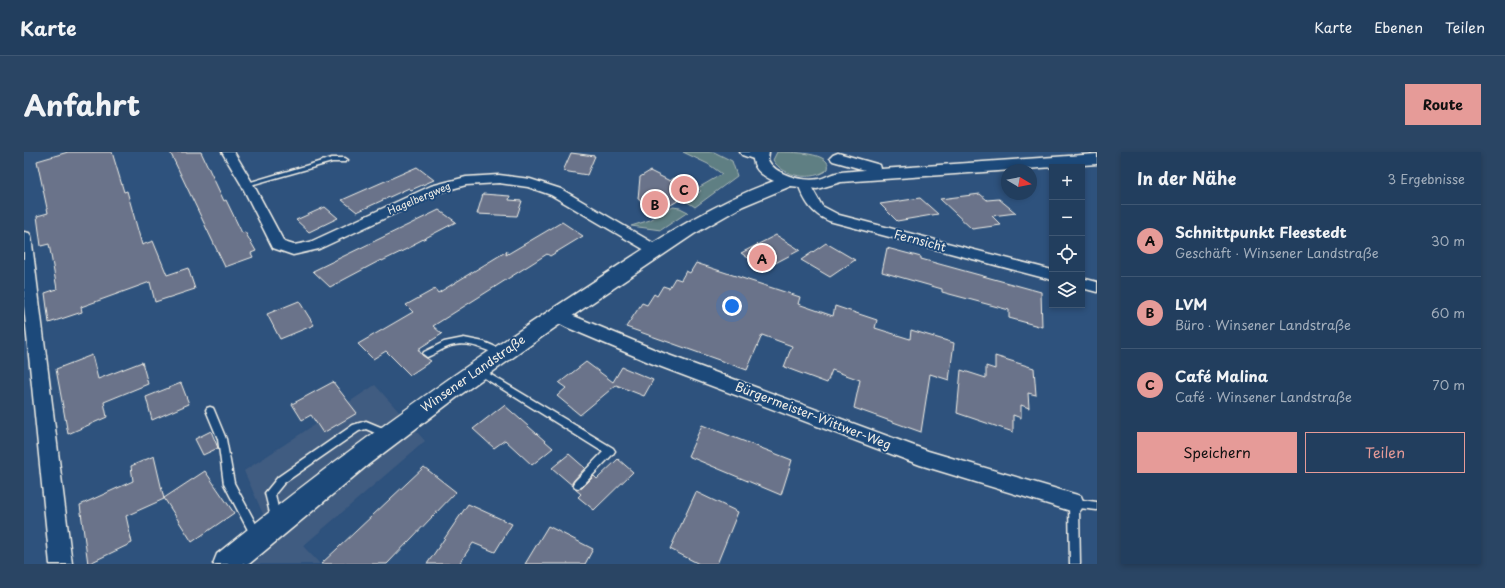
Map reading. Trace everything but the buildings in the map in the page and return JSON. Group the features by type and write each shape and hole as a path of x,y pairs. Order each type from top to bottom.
{"street":[{"name":"Hagelbergweg","path":"228,152 247,184 278,245 293,250 314,246 441,187 466,181 492,179 530,183 556,192 655,250"},
{"name":"Winsener Landstraße","path":"834,155 868,167 905,172"},
{"name":"Winsener Landstraße","path":"834,155 842,165 842,171 838,177"},
{"name":"Winsener Landstraße","path":"733,203 757,157 779,177 797,182 818,184 838,177 1097,160"},
{"name":"Winsener Landstraße","path":"227,564 388,435 477,370 557,315 655,250 733,203 797,182"},
{"name":"Fernsicht","path":"797,182 814,206 825,214 843,221 1049,275"},
{"path":"24,236 61,564"},
{"path":"1085,284 1097,287"},
{"name":"Bürgermeister-Wittwer-Weg","path":"557,315 572,323 657,358 927,459 1074,503"}],"lane":[{"path":"247,184 332,160 345,160"},
{"path":"427,354 445,344 460,340 474,341 487,345 502,353"},
{"path":"477,370 610,451 578,484"},
{"path":"210,410 222,439 229,484 252,527 269,529 270,493 281,480 356,428 366,425 388,435"},
{"path":"1076,564 1074,503 1097,506"}],"shaded area":[{"path":"375,385 425,441 303,546 320,564 253,564 276,543 244,471"}],"green space":[{"path":"683,152 714,152 732,161 737,176 695,207 686,201 701,191 698,188 722,174 708,164"},
{"path":"777,152 800,153 817,156 824,159 828,163 828,169 822,173 807,176 791,174 778,166 773,160"},
{"path":"673,207 680,208 688,212 661,230 631,226 650,220"}],"place":[{"name":"Café Malina","path":"684,189"},
{"name":"LVM","path":"655,204"},
{"name":"Schnittpunkt Fleestedt","path":"762,258"}]}
